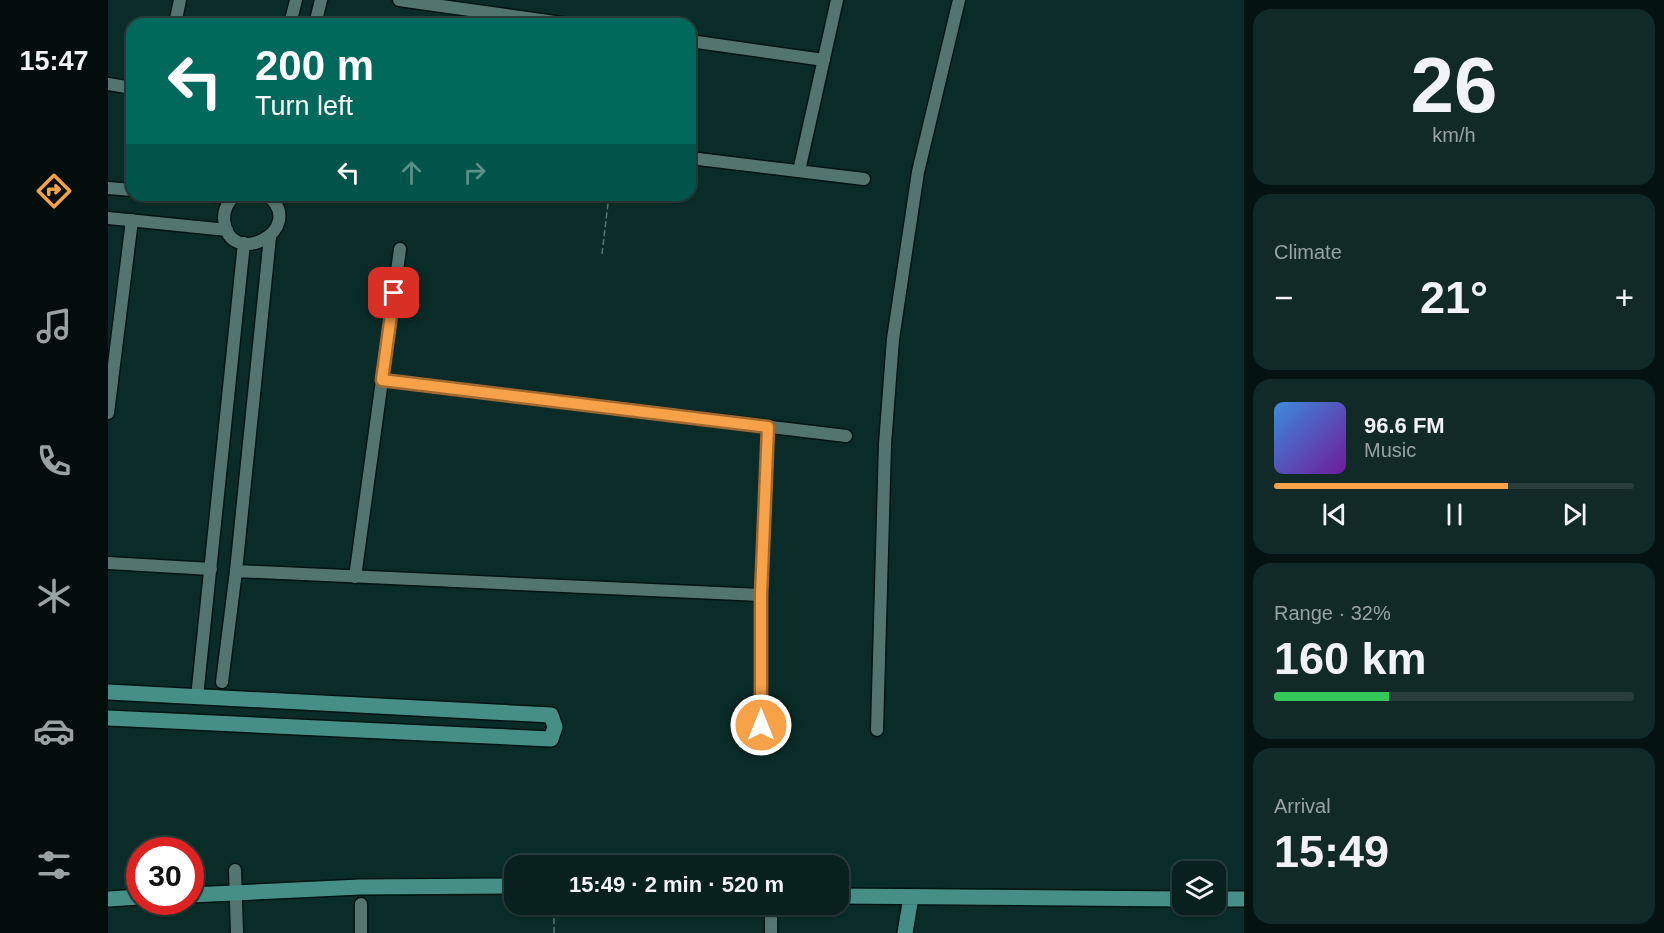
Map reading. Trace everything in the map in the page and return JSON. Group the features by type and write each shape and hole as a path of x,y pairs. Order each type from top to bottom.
{"street":[{"path":"176,18 180,0"},
{"path":"292,18 296,0"},
{"path":"316,18 321,0"},
{"path":"399,0 440,3 532,18"},
{"path":"799,171 837,0"},
{"path":"877,730 885,444 893,339 918,172 959,0"},
{"path":"696,42 824,60"},
{"path":"108,84 126,87"},
{"path":"696,159 864,179"},
{"path":"108,188 126,190"},
{"path":"231,201 225,209 227,230 234,238 244,243 261,243 270,237 277,227 280,201"},
{"path":"271,201 278,210"},
{"path":"108,218 227,230"},
{"path":"108,413 112,341 132,220"},
{"path":"222,682 236,570 270,237"},
{"path":"197,697 244,243"},
{"path":"355,577 399,249"},
{"path":"382,380 846,436"},
{"path":"761,725 761,595 768,427"},
{"path":"108,564 211,569"},
{"path":"236,570 761,595"},
{"path":"108,692 551,715 555,727 551,739 108,718"},
{"path":"235,870 237,933"},
{"path":"204,894 371,887 504,886"},
{"path":"849,896 1172,899"},
{"path":"905,933 911,897"},
{"path":"108,899 126,898"},
{"path":"1226,899 1244,898"},
{"path":"361,933 362,904"},
{"path":"771,915 771,933"}],"path":[{"path":"602,254 608,201"},
{"path":"554,915 554,933"}],"route":[{"path":"394,293 382,380 768,427 761,595 761,725"}]}
